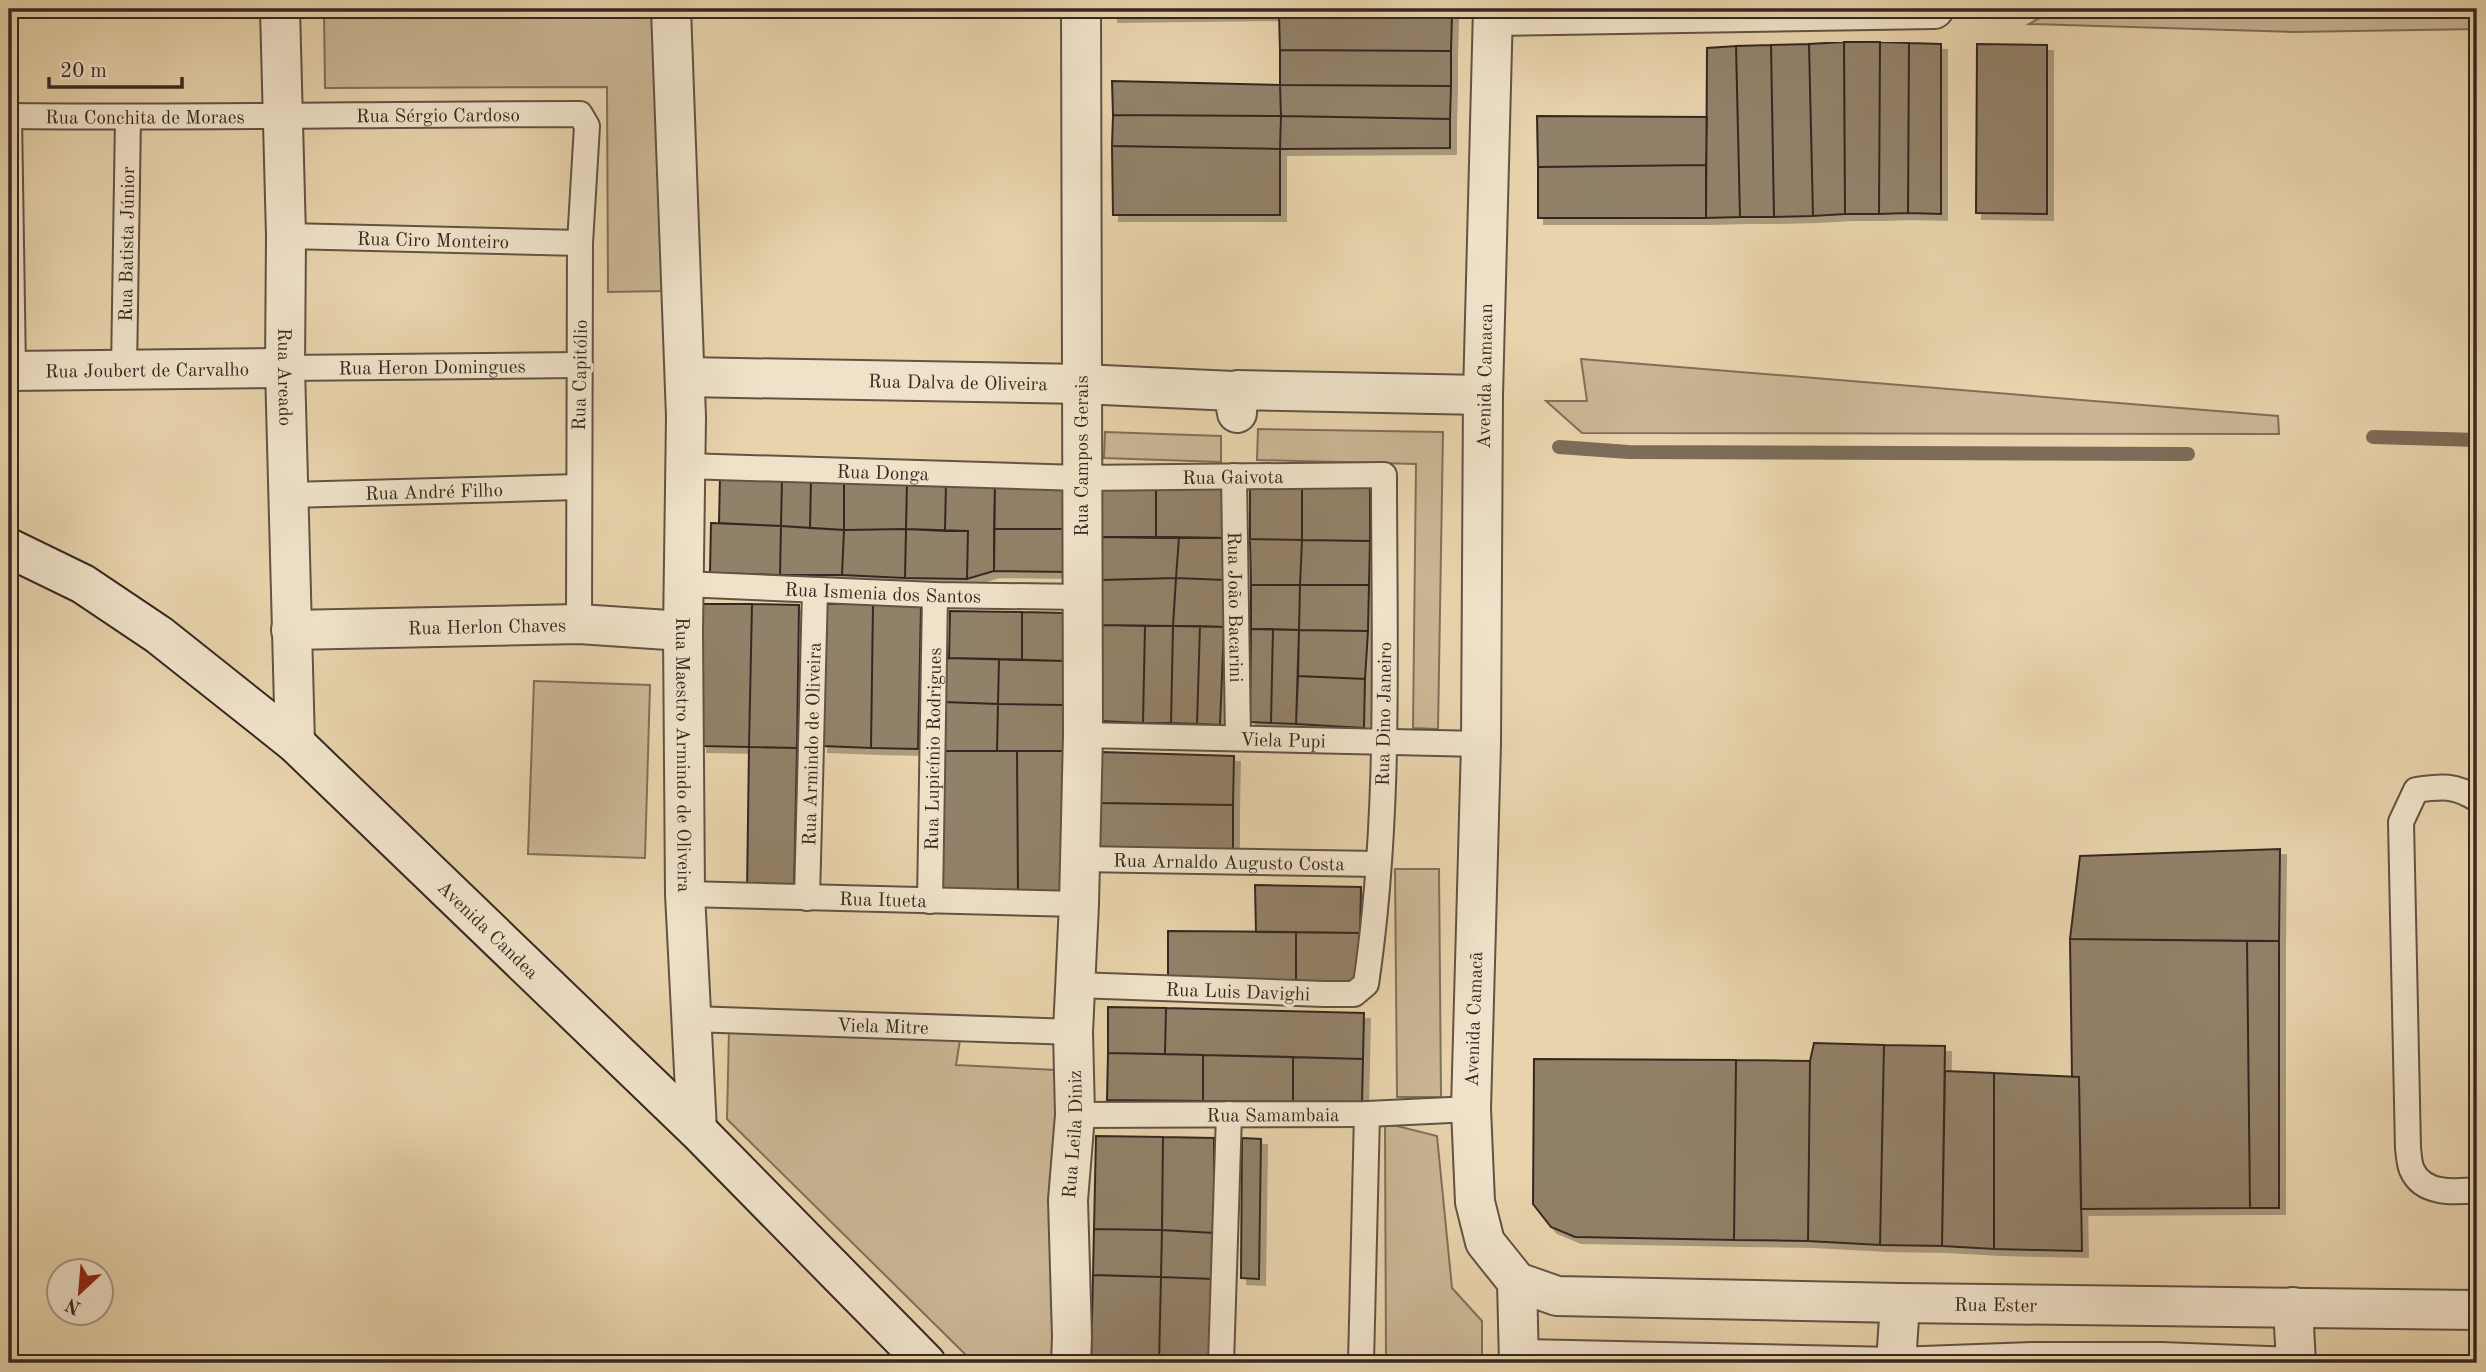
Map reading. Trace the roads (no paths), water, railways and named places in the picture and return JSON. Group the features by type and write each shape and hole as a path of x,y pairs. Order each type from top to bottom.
{"street":[{"name":"Rua Areado","path":"280,9 286,236 285,368 296,743"},
{"path":"671,9 685,377"},
{"name":"Rua Campos Gerais","path":"1079,904 1083,735 1081,9"},
{"path":"1493,12 1934,9"},
{"name":"Avenida Camacan","path":"1481,744 1483,395 1493,12"},
{"name":"Rua Joubert de Carvalho","path":"11,371 285,368"},
{"name":"Rua Dalva de Oliveira","path":"685,377 1082,384 1233,391 1237,413 1238,390 1483,395"},
{"name":"Rua Maestro Armindo de Oliveira","path":"685,377 685,894 697,1130"},
{"name":"Avenida Candea","path":"9,548 83,584 159,635 296,743 697,1130 926,1363"},
{"name":"Rua Herlon Chaves","path":"291,630 579,624 683,631"},
{"name":"Avenida Camacã","path":"1481,744 1471,1109 1475,1202 1485,1242 1517,1282"},
{"name":"Rua Leila Diniz","path":"1071,1363 1068,1200 1074,1115 1073,1032 1079,904"},
{"path":"1517,1282 1519,1357"},
{"name":"Rua Ester","path":"1517,1282 1557,1296 2477,1310"},
{"path":"1896,1362 1900,1303"},
{"path":"2293,1307 2296,1362"}],"lane":[{"name":"Rua Conchita de Moraes","path":"9,116 128,118 282,114"},
{"name":"Rua Sérgio Cardoso","path":"282,114 579,114 587,126"},
{"path":"9,116 11,371"},
{"name":"Rua Batista Júnior","path":"124,370 128,118"},
{"name":"Rua Capitólio","path":"579,624 580,243 587,126"},
{"name":"Rua Ciro Monteiro","path":"286,236 580,243"},
{"name":"Rua Heron Domingues","path":"285,368 579,365"},
{"name":"Rua Donga","path":"685,466 1081,478"},
{"name":"Rua Gaivota","path":"1081,478 1384,475"},
{"name":"Rua Dino Janeiro","path":"1371,953 1385,742 1384,475"},
{"name":"Rua João Bacarini","path":"1234,476 1238,738"},
{"name":"Rua André Filho","path":"289,495 578,486"},
{"name":"Rua Ismenia dos Santos","path":"683,584 935,595 1082,597"},
{"name":"Rua Armindo de Oliveira","path":"807,898 815,591"},
{"name":"Rua Lupicínio Rodrigues","path":"930,901 935,595"},
{"name":"Viela Pupi","path":"1083,735 1481,744"},
{"path":"2477,799 2461,789 2437,786 2416,790 2401,822 2408,1148 2411,1169 2420,1182 2436,1189 2451,1192 2477,1190"},
{"name":"Rua Arnaldo Augusto Costa","path":"1080,859 1378,864"},
{"name":"Rua Itueta","path":"685,894 1079,904"},
{"name":"Rua Luis Davighi","path":"1076,985 1354,994 1366,984 1371,953"},
{"name":"Viela Mitre","path":"692,1019 1073,1032"},
{"name":"Rua Samambaia","path":"1074,1115 1367,1114 1471,1109"},
{"path":"1221,1363 1229,1114"},
{"path":"1361,1363 1367,1114"},
{"path":"1519,1357 1896,1362 2032,1359 2296,1362"}],"waterway":[{"path":"2373,437 2477,440"},
{"path":"1559,447 1629,452 2188,454"}]}
